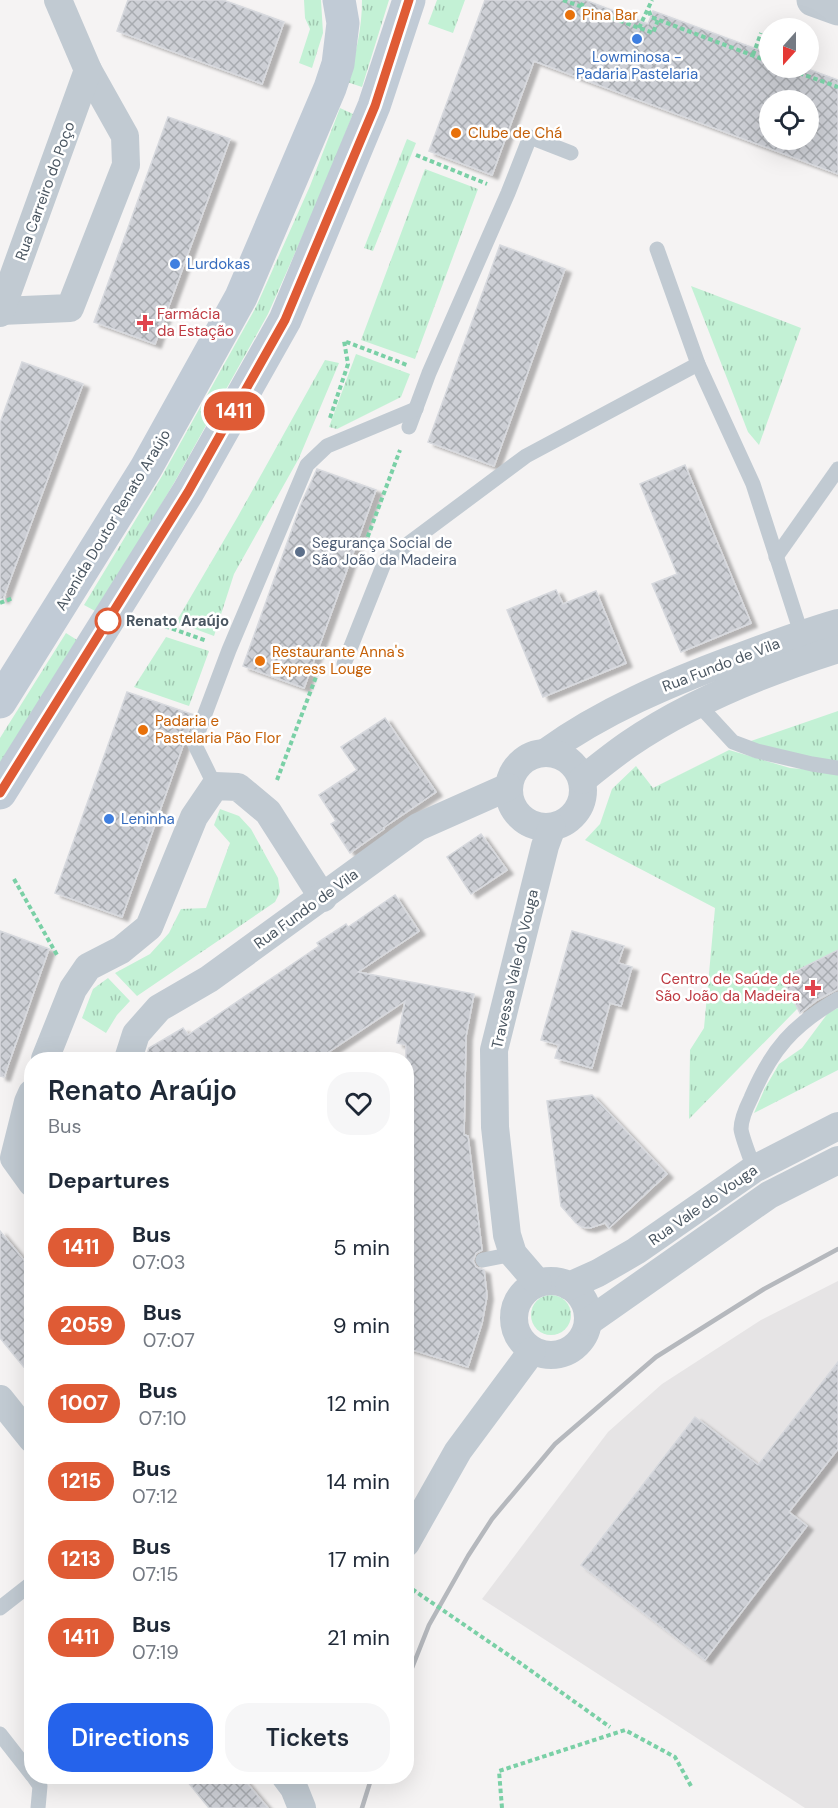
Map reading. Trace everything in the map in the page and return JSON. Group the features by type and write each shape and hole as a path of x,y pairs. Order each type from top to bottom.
{"main road":[{"name":"Avenida Doutor Renato Araújo","path":"0,702 146,468 242,297 338,64 343,24 339,0"},
{"path":"0,793 188,492 285,320 375,106 409,0"}],"street":[{"name":"Rua Carreiro do Poço","path":"58,0 88,70 125,136 126,165 70,308 0,312 88,70"},
{"path":"813,0 838,9"},
{"name":"Rua Fundo de Vila","path":"582,780 629,744 805,646 838,623"},
{"name":"Rua Fundo de Vila","path":"130,1052 136,1034 159,1008 209,979 418,827 508,787 516,766 525,759 546,752 571,734 676,681 805,646 838,650"},
{"path":"508,787 509,799 514,809 530,824 552,827 569,820 583,798 582,780 577,769 568,760 558,754 546,752"},
{"path":"48,1052 73,989 88,967 121,950 149,927 194,817 215,786 238,787 268,812 323,898"},
{"name":"Travessa Vale do Vouga","path":"538,1283 513,1254 507,1235 495,1126 494,1050 545,846 552,827"},
{"path":"24,1118 14,1158 24,1172"},
{"name":"Rua Vale do Vouga","path":"569,1286 598,1273 636,1251 754,1169 838,1126"},
{"name":"Rua Vale do Vouga","path":"532,1351 542,1354 563,1354 580,1342 588,1322 769,1195 838,1160"},
{"path":"414,1529 458,1451 532,1351 519,1338 513,1321 519,1298 538,1283 560,1282 578,1293 585,1302 588,1322"},
{"path":"0,1399 24,1429"}],"lane":[{"path":"409,427 429,373 530,137 571,153"},
{"path":"657,249 698,364 753,484 805,646"},
{"path":"344,664 385,561 526,456 698,364"},
{"path":"215,786 194,743 229,650 307,465 327,446 416,409"},
{"path":"776,557 838,469"},
{"path":"698,704 733,742 765,753 838,768"},
{"path":"754,1169 741,1128 758,1081 772,1054 793,1032 813,1014 838,999"},
{"path":"483,1260 513,1254"},
{"path":"0,1608 24,1589"},
{"path":"0,1734 24,1765"},
{"path":"38,1808 39,1784"}],"path":[{"path":"563,0 653,33 658,20"},
{"path":"581,7 584,0"},
{"path":"639,28 652,0"},
{"path":"649,10 651,17 759,58"},
{"path":"753,56 759,39"},
{"path":"813,78 838,87"},
{"path":"416,155 485,184"},
{"path":"328,424 348,364 344,341 408,365"},
{"path":"385,492 409,427"},
{"path":"0,603 13,598"},
{"path":"165,626 216,645"},
{"path":"15,879 54,948"},
{"path":"414,1590 610,1727"},
{"path":"502,1808 499,1770 626,1730 675,1757 691,1786"}],"shaded area":[{"path":"838,1281 838,1808 805,1808 482,1599 608,1432 662,1384 761,1320"}],"green space":[{"path":"304,0 321,0 323,33 312,68 299,63 310,29 305,18"},
{"path":"362,0 389,0 362,87 347,82 358,41"},
{"path":"437,0 465,0 453,33 428,24"},
{"path":"340,108 353,114 322,192 268,314 174,483 97,612 84,605 162,476 256,307 310,186"},
{"path":"407,139 416,143 373,251 364,248"},
{"path":"425,169 478,189 415,359 361,340"},
{"path":"691,286 801,328 759,445 748,432"},
{"path":"356,354 410,374 401,397 337,429 329,427"},
{"path":"325,360 339,363 299,458 234,574 214,636 176,622 237,518"},
{"path":"66,633 77,640 0,764 0,738"},
{"path":"166,637 209,651 189,706 134,687"},
{"path":"838,711 838,761 795,755 748,742"},
{"path":"729,750 790,768 838,772 838,950 783,978 798,1008 689,1119 690,1050 704,1028 715,908 585,840 600,824 612,789 636,766 653,788"},
{"path":"220,809 239,816 251,829 278,878 280,892 275,902 137,996 115,973 150,954 169,933 181,909 206,908 230,843 214,825"},
{"path":"108,978 130,1001 117,1015 106,1033 82,1018 93,989"},
{"path":"838,1008 838,1070 754,1113 779,1064 802,1048 828,1013"},
{"path":"551,1295 565,1301 571,1315 565,1329 551,1335 537,1329 531,1315 537,1301"}],"building":[{"path":"128,0 223,0 284,22 262,84 117,31"},
{"path":"485,0 585,0 648,24 653,11 759,50 759,78 819,78 819,73 838,80 838,174 773,150 819,150 819,90 759,90 759,145 534,61 492,175 429,151"},
{"path":"168,117 230,139 155,344 94,322"},
{"path":"500,245 565,269 494,466 428,442"},
{"path":"22,362 83,384 3,599 0,598 0,423"},
{"path":"685,465 751,623 681,652 652,584 677,574 640,484"},
{"path":"317,469 376,490 304,688 243,666 301,504"},
{"path":"556,590 563,604 596,591 626,663 543,697 507,610"},
{"path":"127,692 194,715 122,917 55,893"},
{"path":"385,718 436,792 350,853 331,824 336,821 319,795 357,770 341,747"},
{"path":"481,834 507,870 471,894 447,857"},
{"path":"395,895 419,931 358,972 474,994 466,1036 464,1135 468,1136 482,1250 476,1253 473,1261 476,1267 484,1270 487,1296 482,1323 468,1367 414,1350 414,1052 406,1052 406,1045 397,1043 405,1001 328,1052 148,1052 149,1048 183,1028 188,1035 319,946 317,943 346,924 348,927"},
{"path":"0,931 49,949 4,1077 0,1076"},
{"path":"572,931 624,946 618,963 632,967 621,1006 610,1003 592,1068 555,1058 559,1045 541,1040"},
{"name":"Centro de Saúde de São João da Madeira","path":"838,950 838,989 817,1000 800,1013 782,978"},
{"path":"592,1095 667,1174 609,1228 605,1223 590,1228 582,1227 561,1206 547,1101"},
{"path":"0,1231 24,1260 24,1367 0,1338"},
{"path":"838,1362 838,1449 789,1512 807,1526 705,1660 581,1565 695,1417 758,1465"},
{"path":"190,1784 248,1784 268,1808 209,1808"}],"railway":[{"path":"414,1663 429,1625 468,1556 492,1519 555,1444 656,1357 764,1289 838,1249"},
{"path":"362,1808 370,1784"}],"bus line":[{"name":"1411","path":"0,793 188,492 285,320 375,106 409,0"}],"place":[{"name":"Pina Bar","path":"570,15"},
{"name":"Lowminosa - Padaria Pastelaria","path":"637,39"},
{"name":"Clube de Chá","path":"456,133"},
{"name":"Lurdokas","path":"175,264"},
{"name":"Farmácia da Estação","path":"145,323"},
{"name":"Segurança Social de São João da Madeira","path":"300,552"},
{"name":"Renato Araújo","path":"108,621"},
{"name":"Restaurante Anna's Express Louge","path":"260,661"},
{"name":"Padaria e Pastelaria Pão Flor","path":"143,730"},
{"name":"Leninha","path":"109,819"},
{"name":"Centro de Saúde de São João da Madeira","path":"813,988"}]}
